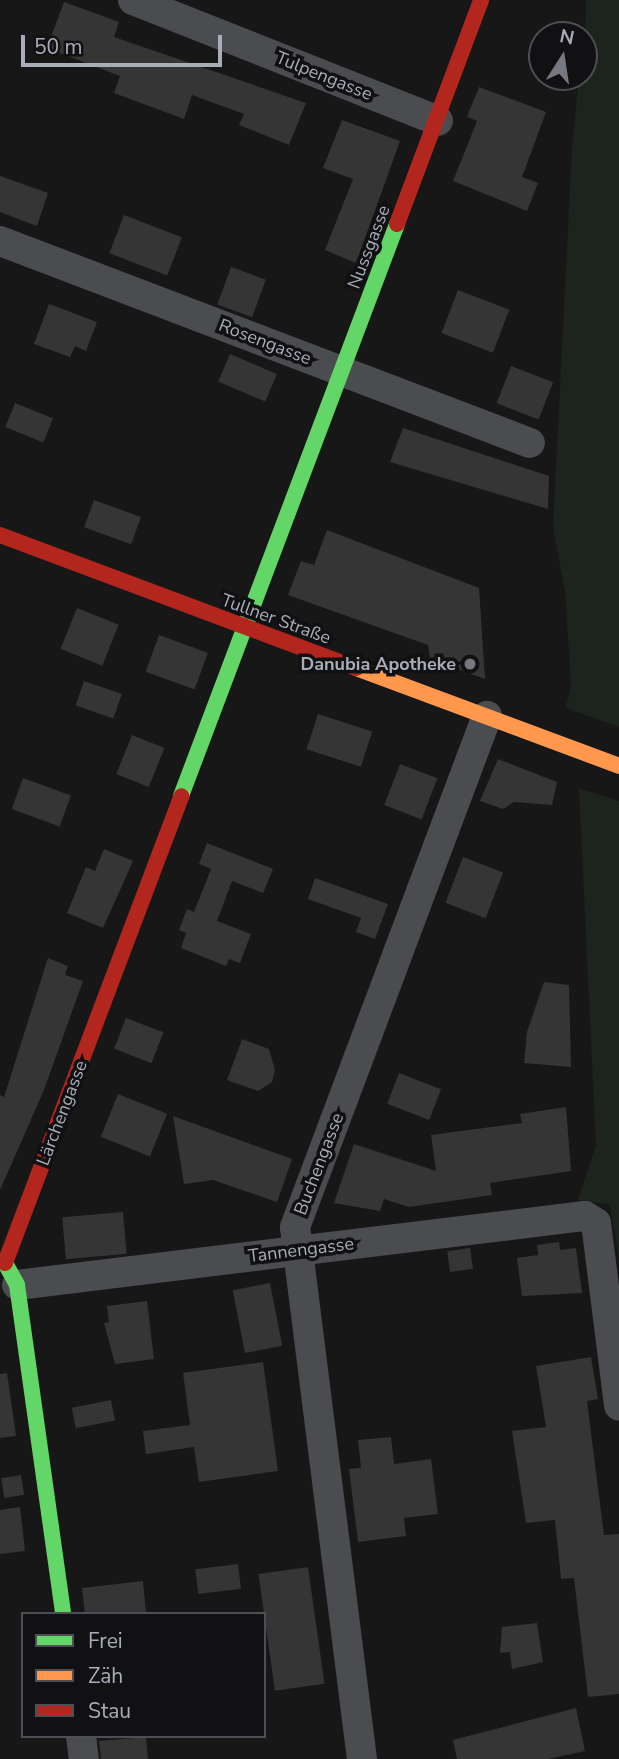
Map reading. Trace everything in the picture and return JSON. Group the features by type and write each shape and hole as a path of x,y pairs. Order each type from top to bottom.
{"street":[{"name":"Tulpengasse","path":"133,0 438,121"},
{"name":"Nussgasse","path":"292,508 481,0"},
{"name":"Rosengasse","path":"0,241 530,443"},
{"name":"Lärchengasse","path":"64,1612 7,1272 244,628 292,508"},
{"name":"Tullner Straße","path":"2,541 619,766"},
{"name":"Buchengasse","path":"362,1759 294,1251 295,1227 487,716"},
{"name":"Tannengasse","path":"7,1272 294,1251 585,1216 596,1223 619,1406"},
{"path":"81,1738 84,1759"}],"shaded area":[{"path":"586,0 619,0 619,727 566,708 571,684 565,592 553,528 572,148 578,91 598,91 598,21 585,21"},
{"path":"579,788 619,801 619,1257 609,1204 578,1200 596,1145"}],"building":[{"path":"64,2 119,22 114,37 306,103 289,145 239,125 244,114 192,95 184,119 114,93 120,76 47,48"},
{"path":"479,87 546,112 522,177 538,183 527,211 453,181 477,121 467,117"},
{"path":"342,120 400,141 356,263 325,250 353,179 323,168"},
{"path":"0,176 48,193 37,226 0,212"},
{"path":"124,215 182,237 167,275 109,253"},
{"path":"231,267 266,280 252,317 217,305"},
{"path":"458,290 509,310 493,353 442,333"},
{"path":"49,304 97,322 86,351 75,346 70,357 34,344"},
{"path":"230,354 277,374 265,402 218,382"},
{"path":"511,366 553,382 539,419 497,403"},
{"path":"15,403 53,418 43,442 5,427"},
{"path":"403,428 549,476 548,509 390,462"},
{"path":"94,500 141,517 131,544 84,527"},
{"path":"327,530 479,588 485,679 430,659 428,645 288,595 301,561 314,565"},
{"path":"77,608 119,625 102,666 61,649"},
{"path":"159,635 208,653 195,689 146,672"},
{"path":"84,681 122,694 113,719 76,706"},
{"path":"318,714 372,732 361,767 307,749"},
{"path":"132,735 164,748 149,787 116,774"},
{"path":"498,759 557,782 552,805 514,802 503,809 480,801"},
{"path":"400,764 437,778 422,819 384,805"},
{"path":"23,778 71,795 60,826 12,809"},
{"path":"207,843 273,869 263,893 232,881 217,921 251,934 240,963 229,959 226,966 181,948 186,933 179,930 187,909 194,912 211,869 199,864"},
{"path":"104,849 133,861 103,928 67,913 86,867 95,871"},
{"path":"463,857 503,872 486,918 445,903"},
{"path":"315,878 388,904 375,939 356,932 361,918 308,899"},
{"path":"48,958 68,966 65,975 83,981 44,1090 0,1190 0,1095 4,1097"},
{"path":"544,982 569,985 571,1067 524,1063 527,1032"},
{"path":"126,1018 163,1032 152,1063 114,1049"},
{"path":"242,1039 269,1049 275,1070 272,1082 258,1091 227,1080"},
{"path":"399,1073 441,1089 429,1120 387,1104"},
{"path":"118,1094 167,1114 150,1157 101,1137"},
{"path":"566,1107 571,1171 490,1183 492,1195 409,1207 384,1199 380,1211 334,1203 354,1144 436,1171 431,1135 522,1123 520,1114"},
{"path":"173,1116 292,1159 277,1202 213,1180 184,1184"},
{"path":"123,1212 127,1254 66,1259 62,1217"},
{"path":"559,1242 560,1250 576,1248 582,1293 522,1296 517,1258 538,1255 537,1245"},
{"path":"470,1248 473,1269 450,1272 447,1251"},
{"path":"270,1283 282,1346 245,1353 233,1290"},
{"path":"147,1301 154,1359 115,1364 104,1323 109,1322 107,1306"},
{"path":"591,1357 598,1399 587,1401 604,1535 619,1534 619,1694 588,1697 574,1578 561,1579 555,1520 526,1523 512,1431 546,1427 536,1366"},
{"path":"263,1362 278,1471 199,1482 194,1447 146,1454 143,1431 190,1425 183,1373"},
{"path":"7,1373 16,1436 0,1438 0,1374"},
{"path":"111,1400 115,1421 76,1428 72,1408"},
{"path":"391,1437 394,1464 431,1459 438,1514 404,1518 406,1536 358,1542 349,1469 361,1468 358,1440"},
{"path":"21,1475 24,1495 4,1498 1,1478"},
{"path":"20,1507 25,1551 0,1554 0,1510"},
{"path":"238,1564 241,1589 198,1594 195,1569"},
{"path":"308,1567 324,1684 275,1691 266,1612 264,1612 258,1574"},
{"path":"143,1581 146,1612 85,1612 82,1588"},
{"path":"537,1623 543,1662 512,1669 510,1652 500,1653 502,1627"},
{"path":"576,1708 585,1751 548,1759 457,1759 453,1740"},
{"path":"146,1738 148,1759 101,1759 99,1741"}],"traffic: fast":[{"path":"181,796 397,224"},
{"path":"5,1263 17,1285 63,1612"}],"traffic: slow":[{"path":"356,668 619,766"}],"traffic: jam":[{"path":"397,224 481,0"},
{"path":"0,535 356,668"},
{"path":"5,1263 181,796"}],"place":[{"name":"Danubia Apotheke","path":"470,664"}]}
